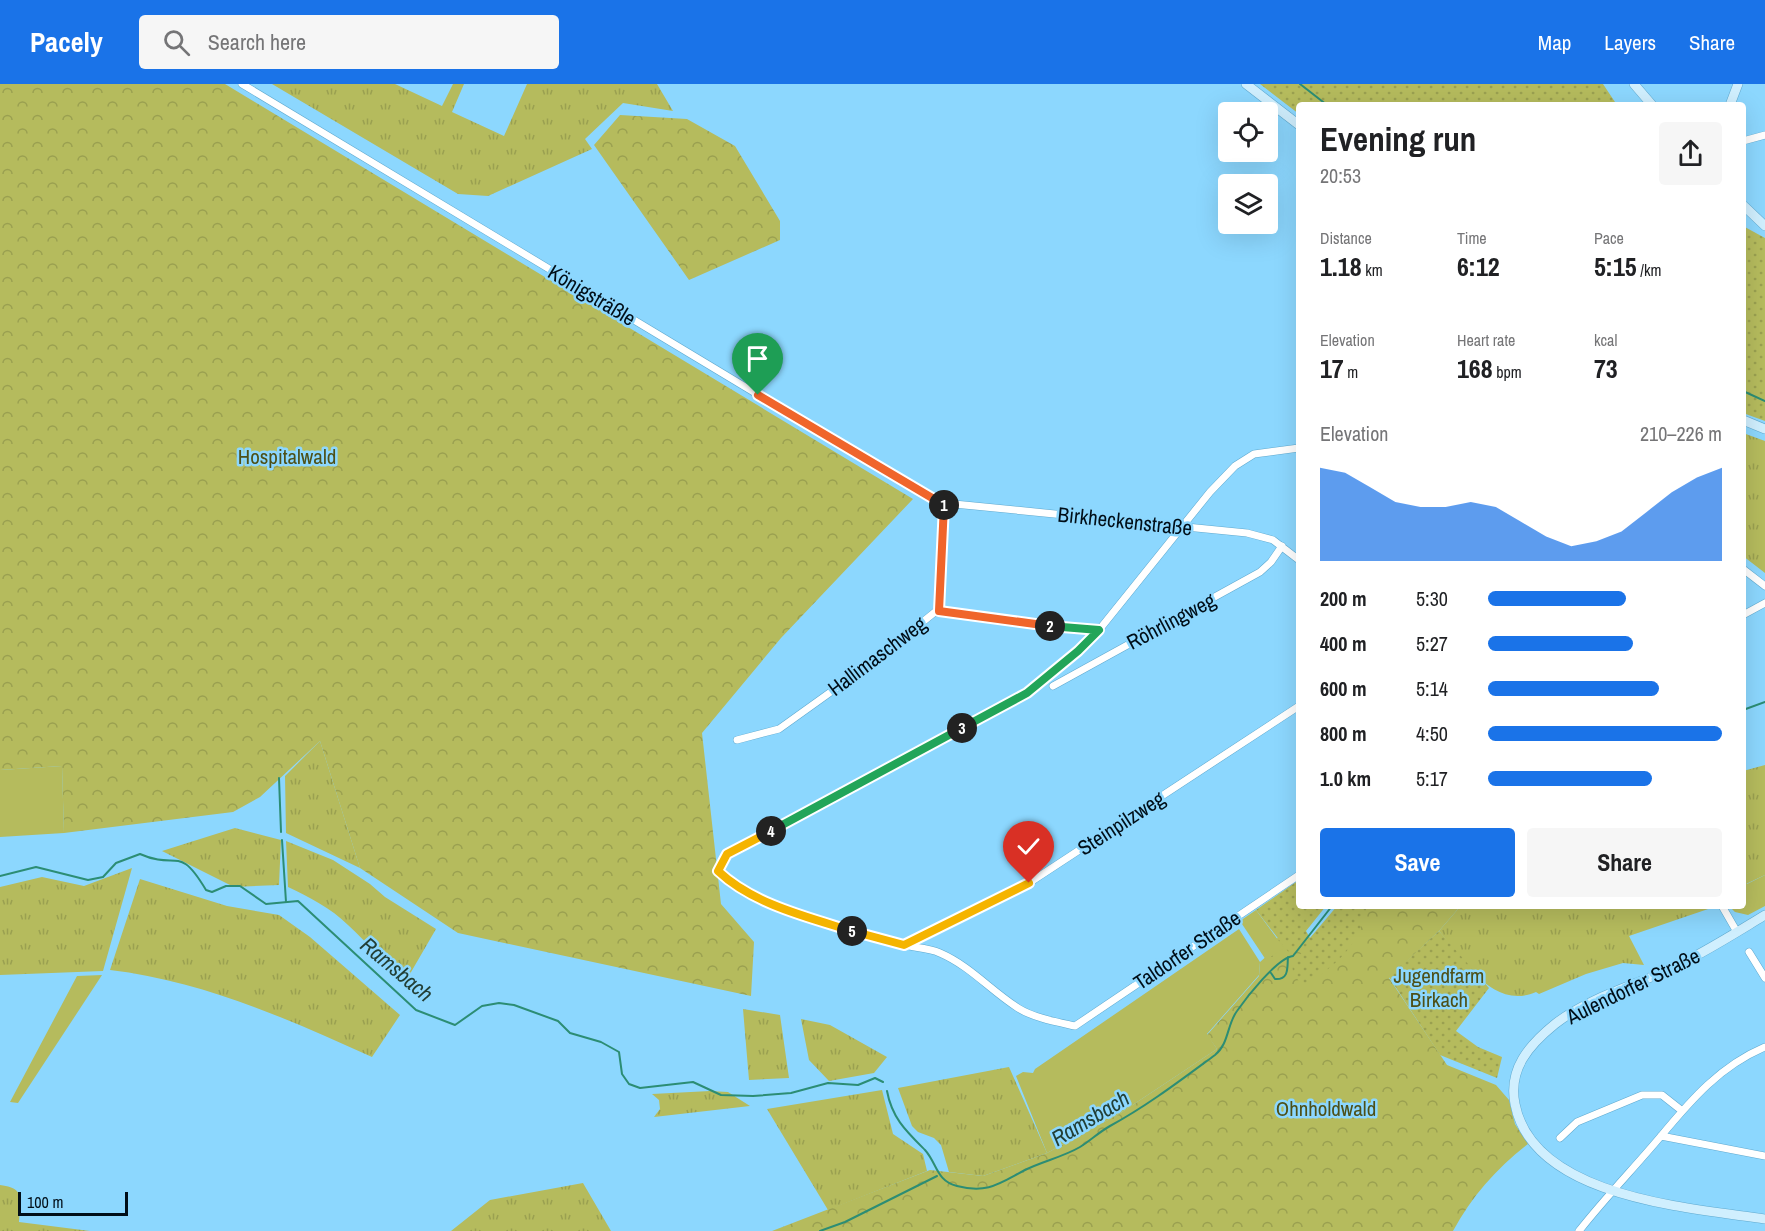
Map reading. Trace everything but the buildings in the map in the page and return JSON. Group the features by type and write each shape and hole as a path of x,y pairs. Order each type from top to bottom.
{"main road":[{"path":"1246,84 1296,123"},
{"path":"1634,84 1649,102"},
{"path":"1731,102 1738,84"},
{"path":"1746,207 1765,226"},
{"path":"1746,421 1765,429"},
{"name":"Aulendorfer Straße","path":"1765,915 1688,960 1572,1013 1536,1040 1521,1060 1515,1081 1514,1098 1521,1122 1534,1143 1568,1170 1614,1190 1707,1213 1765,1219"}],"street":[{"name":"Königsträßle","path":"242,84 830,438 944,503"},
{"path":"1746,140 1765,135"},
{"path":"904,945 781,906 735,886 718,871 727,854 1027,693 1078,651 1099,630 1182,527 1235,466 1254,454 1296,448"},
{"name":"Birkheckenstraße","path":"944,503 1247,533 1261,536 1282,546 1296,558"},
{"path":"939,611 944,503"},
{"name":"Röhrlingweg","path":"1053,686 1260,572 1271,562 1282,546"},
{"path":"1746,571 1765,586"},
{"path":"1746,613 1765,603"},
{"name":"Hallimaschweg","path":"737,740 779,729 939,611 1058,627 1099,630"},
{"name":"Steinpilzweg","path":"904,945 1029,883 1296,708"},
{"name":"Taldorfer Straße","path":"904,945 936,951 955,960 1019,1009 1075,1026 1296,877"},
{"path":"1724,909 1737,932"},
{"path":"1749,952 1765,978"},
{"path":"1579,1231 1681,1110 1711,1080 1751,1053 1765,1047"},
{"path":"1560,1138 1577,1122 1642,1095 1662,1095 1681,1110"},
{"path":"1661,1136 1765,1156"}],"green space":[{"name":"Hospitalwald","path":"0,84 225,84 913,499 781,638 702,733 721,904 754,942 751,996 458,933 360,868 320,741 260,797 233,812 64,833 62,766 0,770"},
{"path":"272,84 395,84 442,106 453,84 464,84 452,112 504,136 527,84 657,84 673,111 623,103 585,139 592,149 488,196 458,194"},
{"path":"1260,84 1603,84 1615,102 1296,102 1296,112"},
{"path":"620,115 687,119 735,146 780,221 780,240 689,280 594,145"},
{"path":"1746,228 1765,238 1765,421 1746,414"},
{"path":"1746,434 1765,441 1765,573 1746,558"},
{"path":"320,741 360,868 286,833 285,776"},
{"path":"1765,765 1765,875 1746,884 1746,770"},
{"path":"62,766 64,833 0,837 0,770"},
{"path":"235,828 281,840 279,885 234,887 162,851"},
{"path":"286,841 333,860 436,929 407,979 334,913 288,887"},
{"path":"132,868 103,971 0,975 0,887 42,877 84,886"},
{"path":"1765,875 1765,906 1748,915 1732,909 1746,909 1746,882"},
{"path":"140,879 227,906 279,915 310,937 400,1015 372,1057 277,1016 212,992 145,975 110,970"},
{"path":"1296,882 1296,909 1324,909 1306,931 1310,938 1334,909 1366,909 1358,934 1344,954 1303,988 1293,972 1292,961 1303,952 1303,945 1308,940 1305,937 1290,954 1256,910"},
{"name":"Ohnholdwald","path":"1342,909 1458,909 1439,931 1389,978 1447,1065 1496,1085 1509,1100 1515,1124 1528,1144 1486,1183 1468,1206 1453,1231 772,1231 930,1170 983,1176 1047,1153 1119,1114 1217,1049 1207,1035 1259,976 1260,962 1270,953 1268,944 1281,936 1306,937 1308,940"},
{"path":"1458,909 1708,909 1629,936 1644,965 1623,963 1586,974 1539,994 1536,992 1520,996 1506,994 1480,979 1439,931"},
{"path":"1256,910 1284,948 1266,960 1240,921"},
{"path":"1239,929 1260,962 1259,975 1207,1034 1217,1049 1119,1114 1047,1153 1016,1076 1023,1072 1033,1073 1035,1069"},
{"name":"Jugendfarm Birkach","path":"1439,931 1489,988 1456,1031 1478,1047 1502,1057 1497,1078 1440,1055 1389,977"},
{"path":"102,975 18,1103 10,1102 77,976"},
{"path":"743,1009 780,1015 789,1078 749,1080"},
{"path":"801,1019 830,1025 887,1057 874,1073 829,1081 809,1060"},
{"path":"1009,1067 1047,1153 983,1176 949,1172 941,1145 934,1138 918,1132 912,1126 898,1088"},
{"path":"882,1090 893,1134 923,1154 927,1171 828,1210 767,1109"},
{"path":"728,1092 750,1106 654,1117 660,1109 659,1100 652,1094"},
{"path":"583,1183 611,1231 451,1231 490,1200"},
{"path":"0,1185 18,1192 21,1202 19,1222 90,1231 0,1231"}],"waterway":[{"path":"1300,84 1323,102"},
{"path":"1746,392 1765,401"},
{"name":"Ramsbach","path":"1746,709 1765,702"},
{"path":"279,778 281,832"},
{"path":"282,840 286,902"},
{"name":"Ramsbach","path":"0,876 36,867 88,880 103,877 116,863 140,854 162,860 183,862 197,876 206,890 212,892 226,886 240,886 266,904 298,901 416,1010 455,1025 482,1006 499,1003 514,1005 558,1021 570,1033 601,1042 619,1052 622,1074 629,1084 640,1088 693,1082 721,1095 753,1096 791,1093 828,1083 858,1085 875,1078 883,1082"},
{"name":"Ramsbach","path":"887,1091 896,1117 929,1155 945,1180 957,1186 977,1189 1001,1183 1080,1147 1106,1128 1151,1101 1215,1055 1223,1045 1234,1016 1247,997 1262,979 1286,958 1293,956 1330,909"},
{"name":"Ramsbach","path":"1271,973 1275,979 1283,977 1287,972 1288,957"},
{"path":"820,1231 845,1222 937,1176"}],"route":[{"path":"758,395 918,490 944,503 939,611 1058,627 1099,630 1078,651 1027,693 727,854 718,871 735,886 760,899 843,928 904,945 1029,883"}]}
